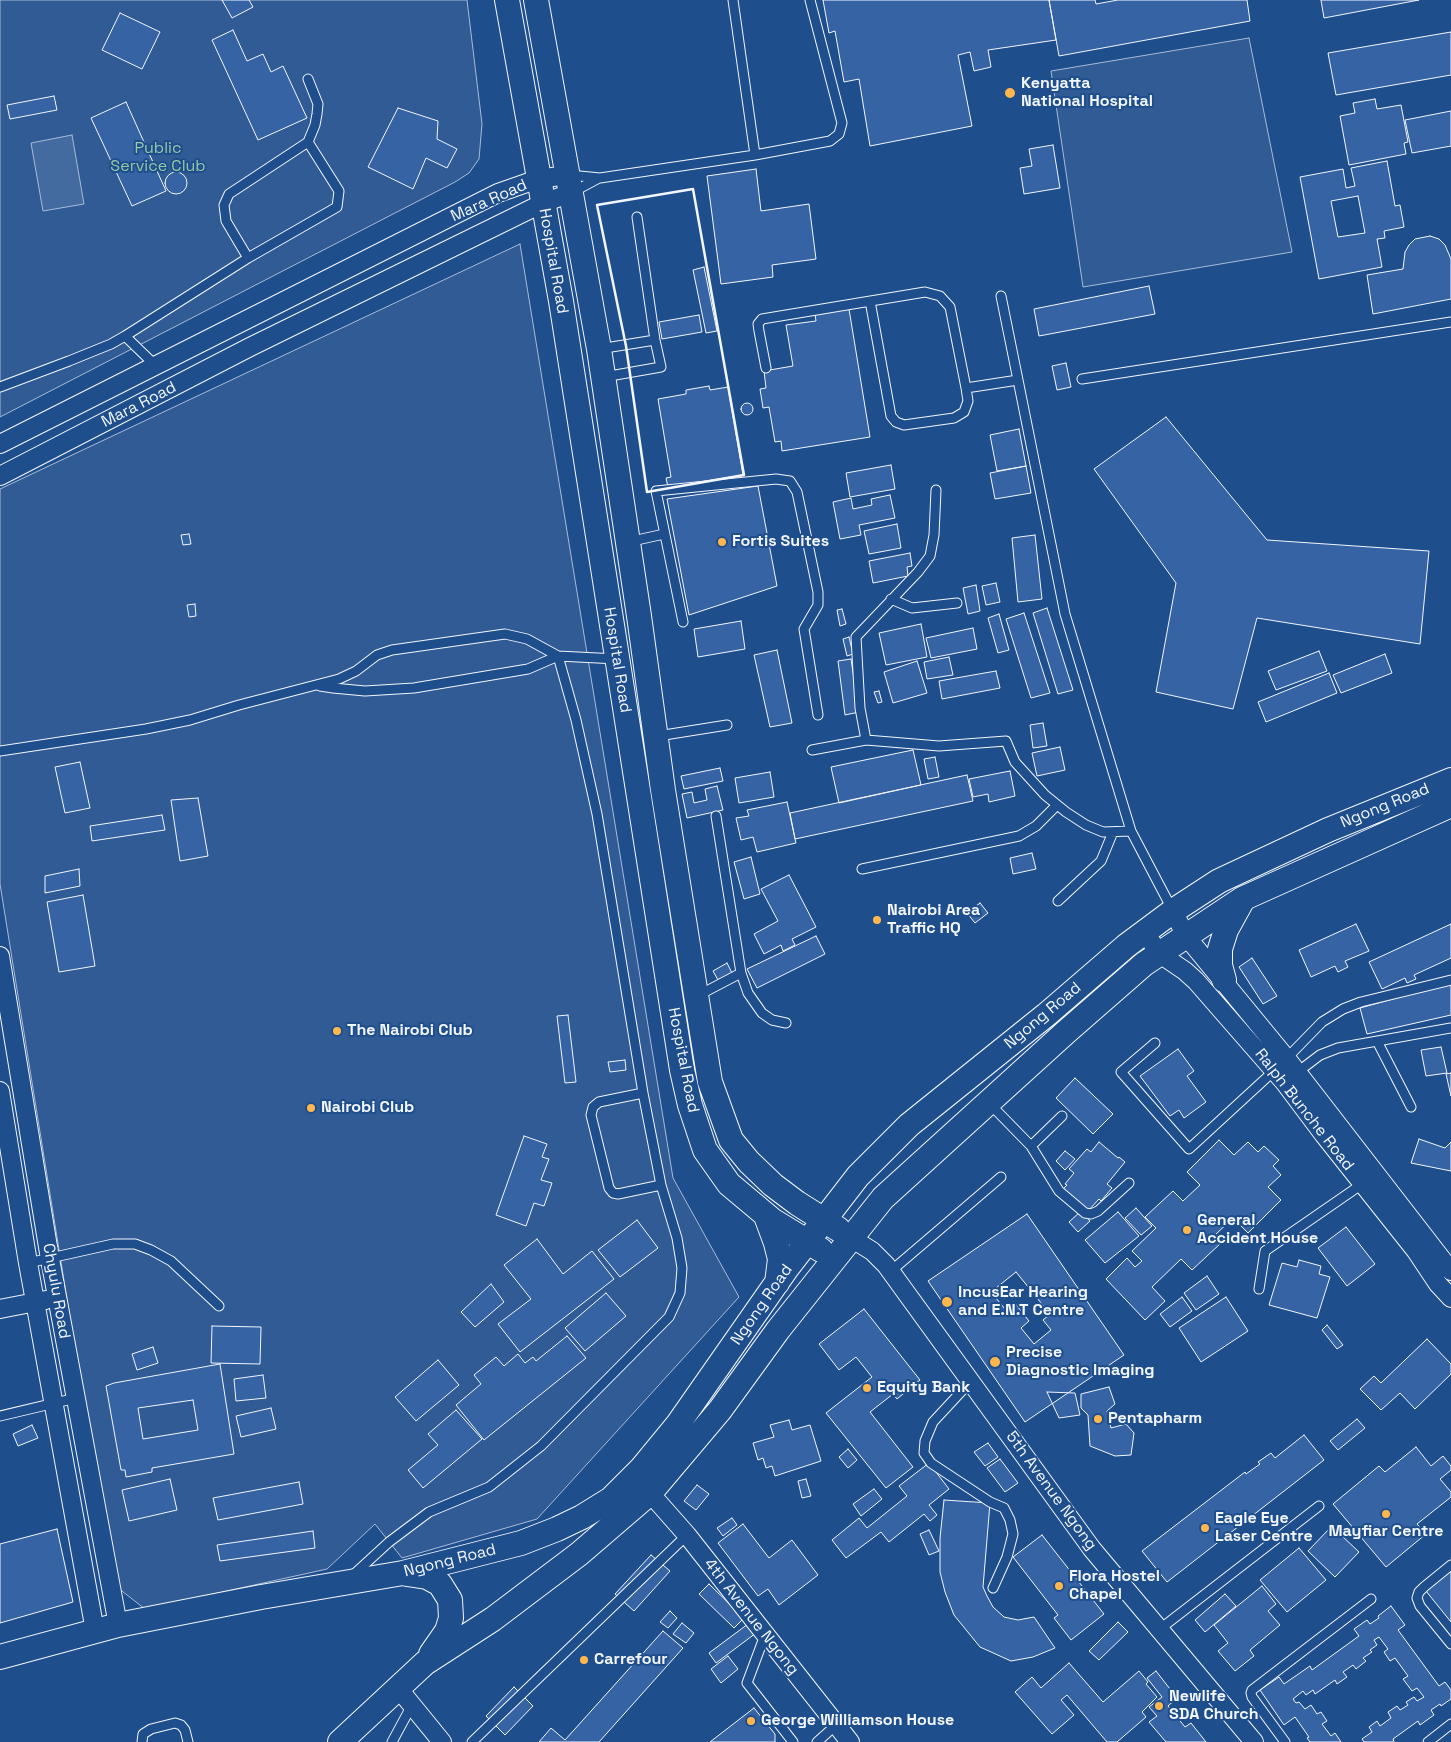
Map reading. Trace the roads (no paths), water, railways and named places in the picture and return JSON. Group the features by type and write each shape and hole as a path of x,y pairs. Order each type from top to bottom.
{"main road":[{"name":"Hospital Road","path":"507,0 560,301 682,1070 690,1105 705,1150 729,1184 766,1216 835,1259"},
{"name":"Hospital Road","path":"536,0 599,349 663,790 710,1082 731,1140 749,1162 773,1185 797,1203 851,1238"},
{"name":"Ngong Road","path":"0,1657 118,1624 403,1573 521,1543 582,1517 611,1499 641,1469 678,1424 776,1283 858,1176 909,1125 1046,1015 1126,946 1173,911 1220,881 1328,830 1451,780"},
{"name":"Ngong Road","path":"340,1742 405,1696 425,1663 493,1619 571,1560 650,1493 720,1410 778,1330 883,1198 1144,964 1242,899 1451,805"},
{"path":"1224,980 1220,965 1220,949 1226,930 1242,899"},
{"path":"766,1216 780,1259 776,1283"},
{"path":"403,1573 427,1577 440,1584 450,1600 451,1618 447,1631 425,1663"}],"street":[{"name":"Mara Road","path":"0,444 498,193 538,179 569,184"},
{"name":"Mara Road","path":"0,476 250,347 543,203 569,184"},
{"name":"Ralph Bunche Road","path":"1173,911 1186,936 1224,980 1286,1071 1369,1180 1447,1275 1451,1298"},
{"name":"Ralph Bunche Road","path":"1145,933 1160,954 1196,981 1286,1071"},
{"name":"Chyulu Road","path":"0,956 50,1259 118,1624"},
{"name":"Chyulu Road","path":"0,1091 28,1263 95,1631"},
{"name":"5th Avenue Ngong","path":"851,1238 872,1251 891,1271 1092,1548 1254,1742"},
{"path":"0,1310 58,1297"},
{"name":"4th Avenue Ngong","path":"650,1493 687,1535 850,1742"},
{"path":"405,1696 442,1742"}],"lane":[{"path":"732,0 755,156"},
{"path":"600,178 755,156 830,141 838,134 842,123 810,0"},
{"path":"248,258 226,221 224,205 229,194 308,142 318,114 318,104 308,79"},
{"path":"0,387 111,344 248,258 336,207 339,191 308,142"},
{"name":"Mara Road","path":"569,184 600,178"},
{"name":"Mara Road","path":"569,184 600,178"},
{"path":"603,377 661,367 655,340 637,217"},
{"path":"766,368 758,324 762,319 870,301 925,292 940,296 950,307 968,401 964,412 954,418 904,425 896,422 891,416 870,301"},
{"path":"1001,296 1065,614 1131,831 1173,911"},
{"path":"1082,379 1451,322"},
{"path":"125,336 156,366"},
{"path":"599,349 655,340"},
{"path":"966,388 1018,380"},
{"path":"683,622 656,491 776,479 790,481 797,492 818,592 818,605 804,629 818,715"},
{"path":"866,740 860,708 856,636 918,572 930,556 934,534 936,490"},
{"path":"628,542 664,534"},
{"path":"891,599 912,608 957,603"},
{"path":"0,751 146,729 190,720 339,679 356,671 377,655 392,650 505,634 527,639 558,656 617,659"},
{"path":"317,685 364,691 414,688 528,669 558,656"},
{"path":"347,1582 389,1542 429,1512 490,1487 541,1446 669,1317 680,1293 682,1268 677,1238 661,1185 643,1093 598,814 576,720 558,656"},
{"path":"656,736 727,725"},
{"path":"812,750 866,740 939,746 1006,741 1014,762 1057,805 1086,825 1103,832 1131,831"},
{"path":"862,869 1019,836 1036,826 1057,805"},
{"path":"716,816 741,973 748,993 762,1013 772,1020 786,1024"},
{"path":"1058,901 1101,861 1113,832"},
{"path":"697,997 741,973"},
{"path":"1286,1071 1322,1022 1343,1009 1361,1002 1451,980"},
{"path":"1155,1043 1121,1072 1189,1149 1286,1071 1320,1055 1338,1048 1451,1028"},
{"path":"1377,1041 1411,1107"},
{"path":"643,1093 599,1102 593,1106 591,1115 609,1188 613,1193 618,1194 661,1185"},
{"path":"988,1103 1031,1146 1059,1191 1085,1213 1091,1214 1098,1211 1129,1184"},
{"path":"1031,1146 1062,1116"},
{"path":"891,1271 1001,1177"},
{"path":"1259,1289 1265,1251 1369,1180"},
{"path":"28,1263 113,1244 135,1244 151,1250 170,1261 219,1306"},
{"path":"971,1381 933,1422 925,1441 924,1453 931,1463 990,1502 1004,1508 1014,1534 1007,1557 993,1588"},
{"path":"0,1416 76,1398"},
{"path":"1160,1629 1319,1506"},
{"path":"472,1742 687,1535"},
{"path":"1451,1565 1418,1592 1417,1598 1420,1606 1451,1644"},
{"path":"1285,1742 1250,1693 1371,1599"},
{"path":"765,1635 747,1683 793,1742"},
{"path":"392,1742 405,1696"},
{"path":"142,1742 142,1734 150,1729 175,1723 181,1725 185,1730 188,1742"},
{"path":"1428,1742 1451,1724"},
{"path":"817,1742 836,1725"}],"place":[{"name":"Kenyatta National Hospital","path":"1010,93"},
{"name":"Fortis Suites","path":"722,542"},
{"name":"Nairobi Area Traffic HQ","path":"877,920"},
{"name":"The Nairobi Club","path":"337,1031"},
{"name":"Nairobi Club","path":"311,1108"},
{"name":"General Accident House","path":"1187,1230"},
{"name":"IncusEar Hearing and E.N.T Centre","path":"947,1302"},
{"name":"Precise Diagnostic Imaging","path":"995,1362"},
{"name":"Equity Bank","path":"867,1388"},
{"name":"Pentapharm","path":"1098,1419"},
{"name":"Mayfiar Centre","path":"1386,1514"},
{"name":"Eagle Eye Laser Centre","path":"1205,1528"},
{"name":"Flora Hostel Chapel","path":"1059,1586"},
{"name":"Carrefour","path":"584,1660"},
{"name":"Newlife SDA Church","path":"1159,1706"},
{"name":"George Williamson House","path":"751,1721"}],"park label":[{"name":"Public Service Club","path":"158,158"}]}
